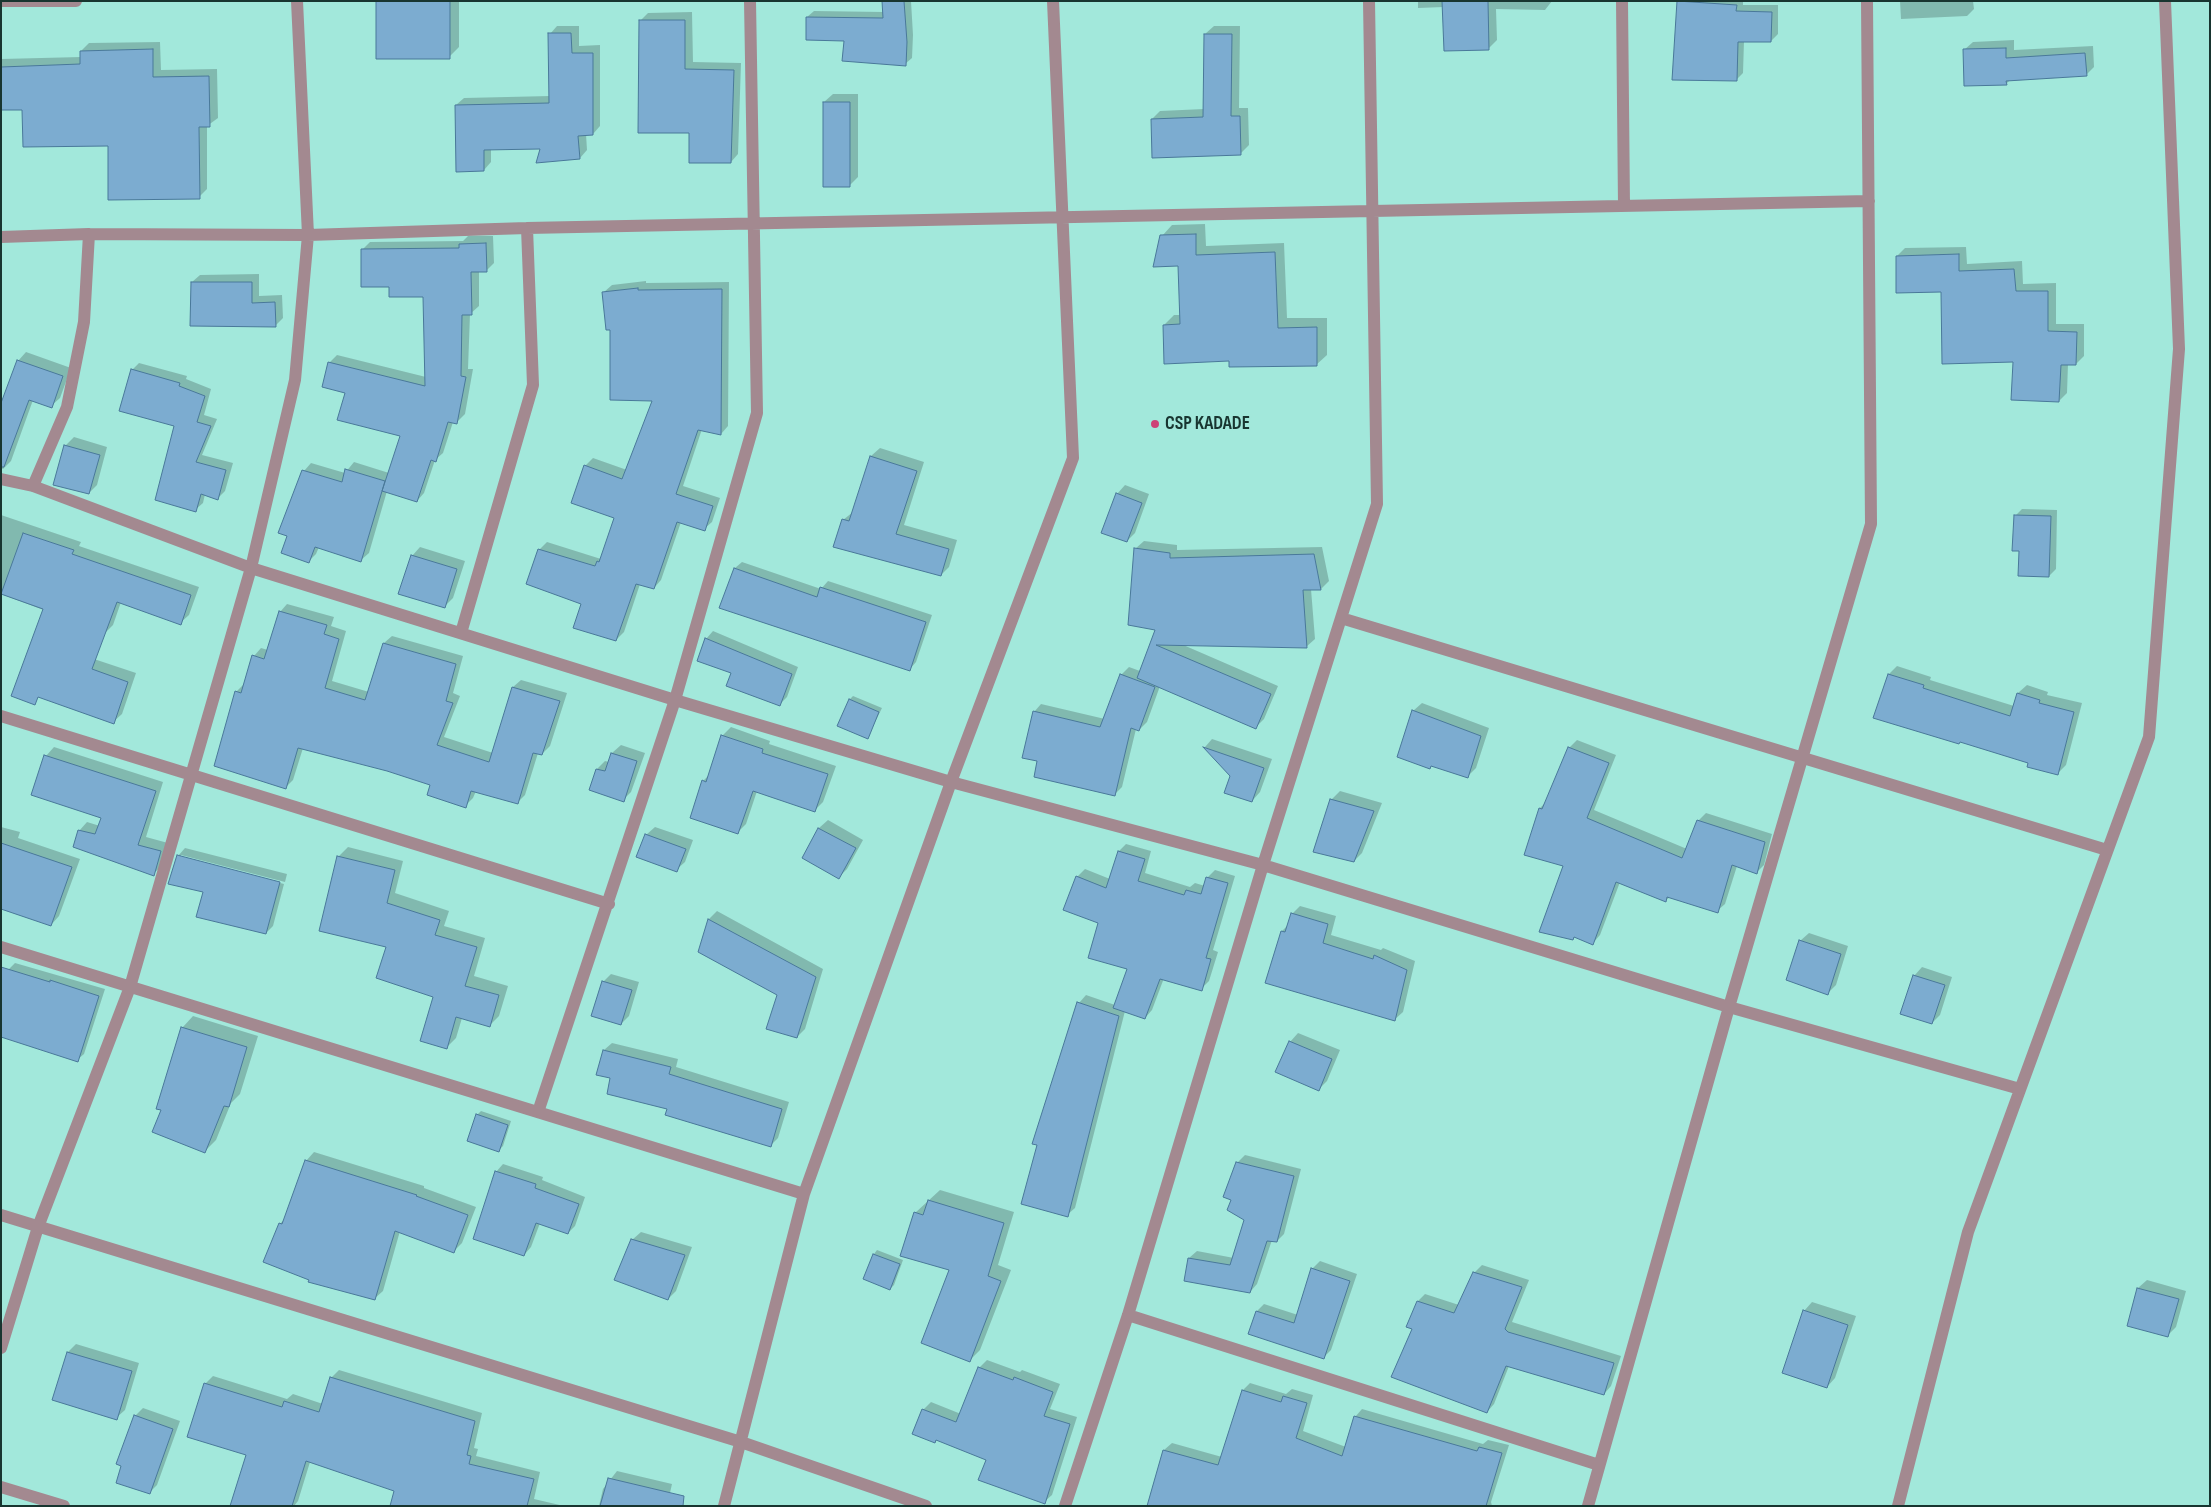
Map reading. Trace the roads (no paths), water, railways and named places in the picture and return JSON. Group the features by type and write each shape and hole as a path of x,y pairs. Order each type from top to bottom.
{"street":[{"path":"2,1 69,2"},
{"path":"1,1348 38,1227 130,986 193,776 251,568 294,380 308,234 297,1"},
{"path":"538,1112 609,904 675,700 757,413 750,1"},
{"path":"724,1506 804,1194 951,782 1073,458 1053,1"},
{"path":"1065,1506 1128,1315 1264,865 1377,504 1369,1"},
{"path":"1622,1 1624,206"},
{"path":"1588,1506 1729,1007 1871,524 1867,1"},
{"path":"1898,1506 1968,1232 2149,737 2179,349 2165,1"},
{"path":"1,236 308,234 754,223 1869,201"},
{"path":"461,633 533,385 527,228"},
{"path":"33,486 67,407 84,322 89,234"},
{"path":"1,478 33,486 251,568 675,700 951,782 1264,865 1729,1007 2020,1088"},
{"path":"1341,618 2107,850"},
{"path":"1,716 609,904"},
{"path":"1,947 804,1194"},
{"path":"1,1215 741,1442 926,1506"},
{"path":"1128,1315 1599,1465"},
{"path":"1,1487 64,1506"}],"place":[{"name":"CSP KADADE","path":"1155,424"}]}
